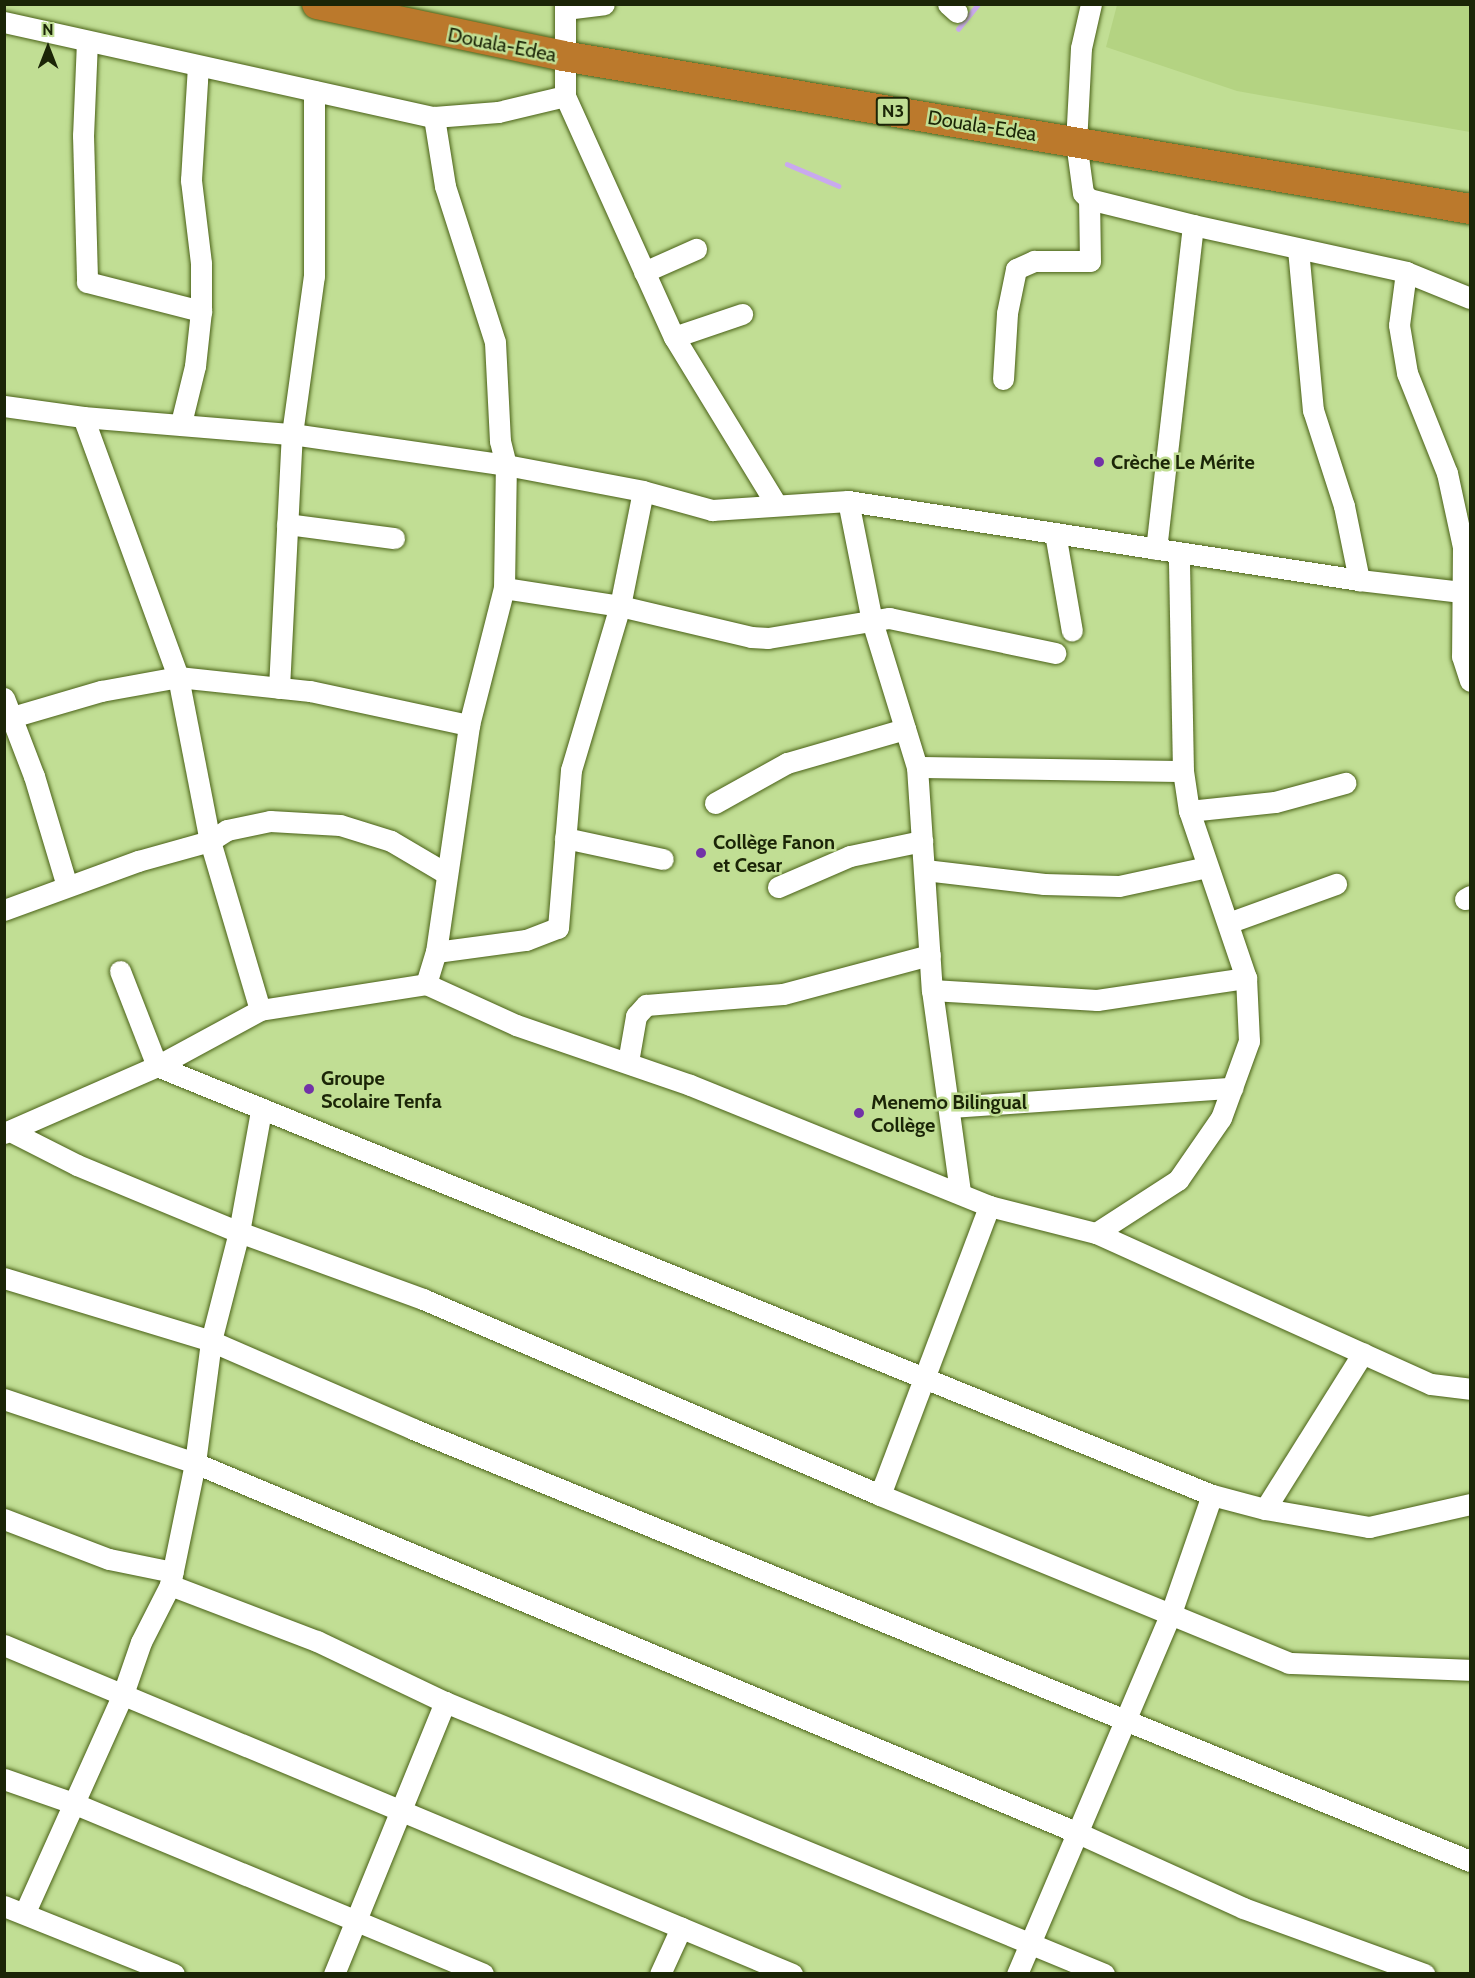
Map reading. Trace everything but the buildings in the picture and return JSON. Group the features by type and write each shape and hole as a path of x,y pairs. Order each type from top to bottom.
{"highway":[{"name":"Douala-Edea","path":"317,4 563,57 1470,209"}],"street":[{"path":"604,4 565,7 563,57 565,96 674,337 776,504"},
{"path":"1003,379 1007,313 1016,269 1034,261 1090,261 1089,199 1081,186 1076,142 1081,48 1091,4"},
{"path":"4,22 434,117 498,112 565,96"},
{"path":"87,41 83,135 87,282 201,311"},
{"path":"181,423 195,366 201,311 201,262 191,180 198,66"},
{"path":"279,688 292,434 315,276 314,91"},
{"path":"426,984 436,952 469,725 504,588 506,465 500,441 495,342 445,186 434,117"},
{"path":"1089,199 1193,225 1406,272 1470,298"},
{"path":"1156,549 1193,225"},
{"path":"644,272 696,249"},
{"path":"1298,249 1313,410 1344,506 1359,580"},
{"path":"1406,272 1399,325 1407,373 1447,472 1463,547 1468,593 1462,656 1470,681"},
{"path":"674,337 742,314"},
{"path":"4,406 83,417 181,423 292,434 506,465 643,491 712,510 848,501 1359,580 1468,593"},
{"path":"83,417 178,677 210,841 260,1010"},
{"path":"436,952 526,940 558,928 575,748 620,606 643,491"},
{"path":"848,501 872,621 917,767 932,990 950,1107 960,1193"},
{"path":"287,524 394,538"},
{"path":"1055,534 1072,631"},
{"path":"1096,1233 1178,1180 1221,1118 1249,1041 1246,978 1207,867 1190,811 1183,771 1179,553"},
{"path":"504,588 620,606 751,637 768,638 889,618 1055,653"},
{"path":"67,886 8,708 178,677 279,688 366,702 469,725"},
{"path":"715,803 787,763 905,729"},
{"path":"917,767 1183,771"},
{"path":"1190,811 1275,802 1346,783"},
{"path":"4,910 67,886 210,841 227,830 260,822 327,822 392,841 447,874"},
{"path":"565,838 663,859"},
{"path":"778,887 850,856 922,841"},
{"path":"924,870 1044,884 1119,886 1207,867"},
{"path":"1228,923 1336,884"},
{"path":"628,1062 636,1016 646,1005 783,994 930,955"},
{"path":"120,971 157,1066 261,1111 1212,1495 1265,1509 1369,1527 1470,1504"},
{"path":"932,990 1097,1000 1246,978"},
{"path":"7,1132 157,1066 260,1010 361,991 426,984 516,1025 628,1062 989,1206 1096,1233 1431,1384 1470,1389"},
{"path":"950,1107 1232,1088"},
{"path":"174,1974 14,1909 73,1803 123,1694 141,1642 172,1578 195,1462 211,1341 239,1232 261,1111"},
{"path":"7,1132 77,1165 239,1232 423,1299 879,1495 1170,1616 1301,1666 1470,1670"},
{"path":"879,1495 989,1206"},
{"path":"4,1278 211,1341 424,1433 1470,1861"},
{"path":"1265,1509 1363,1353"},
{"path":"4,1399 195,1462 1078,1833 1243,1908 1424,1974"},
{"path":"1017,1974 1078,1833 1123,1720 1170,1616 1212,1495"},
{"path":"4,1519 109,1559 172,1578 317,1641 446,1702 1104,1974"},
{"path":"4,1645 792,1974"},
{"path":"334,1974 358,1923 446,1702"},
{"path":"4,1779 73,1803 483,1974"},
{"path":"660,1974 681,1928"}],"shaded area":[{"path":"1117,5 1470,5 1470,132 1237,91 1106,47"}],"waterway":[{"path":"958,29 978,4"},
{"path":"787,164 839,186"}],"place":[{"name":"Crèche Le Mérite","path":"1099,462"},
{"name":"Collège Fanon et Cesar","path":"701,853"},
{"name":"Groupe Scolaire Tenfa","path":"309,1089"},
{"name":"Menemo Bilingual Collège","path":"859,1113"}]}
